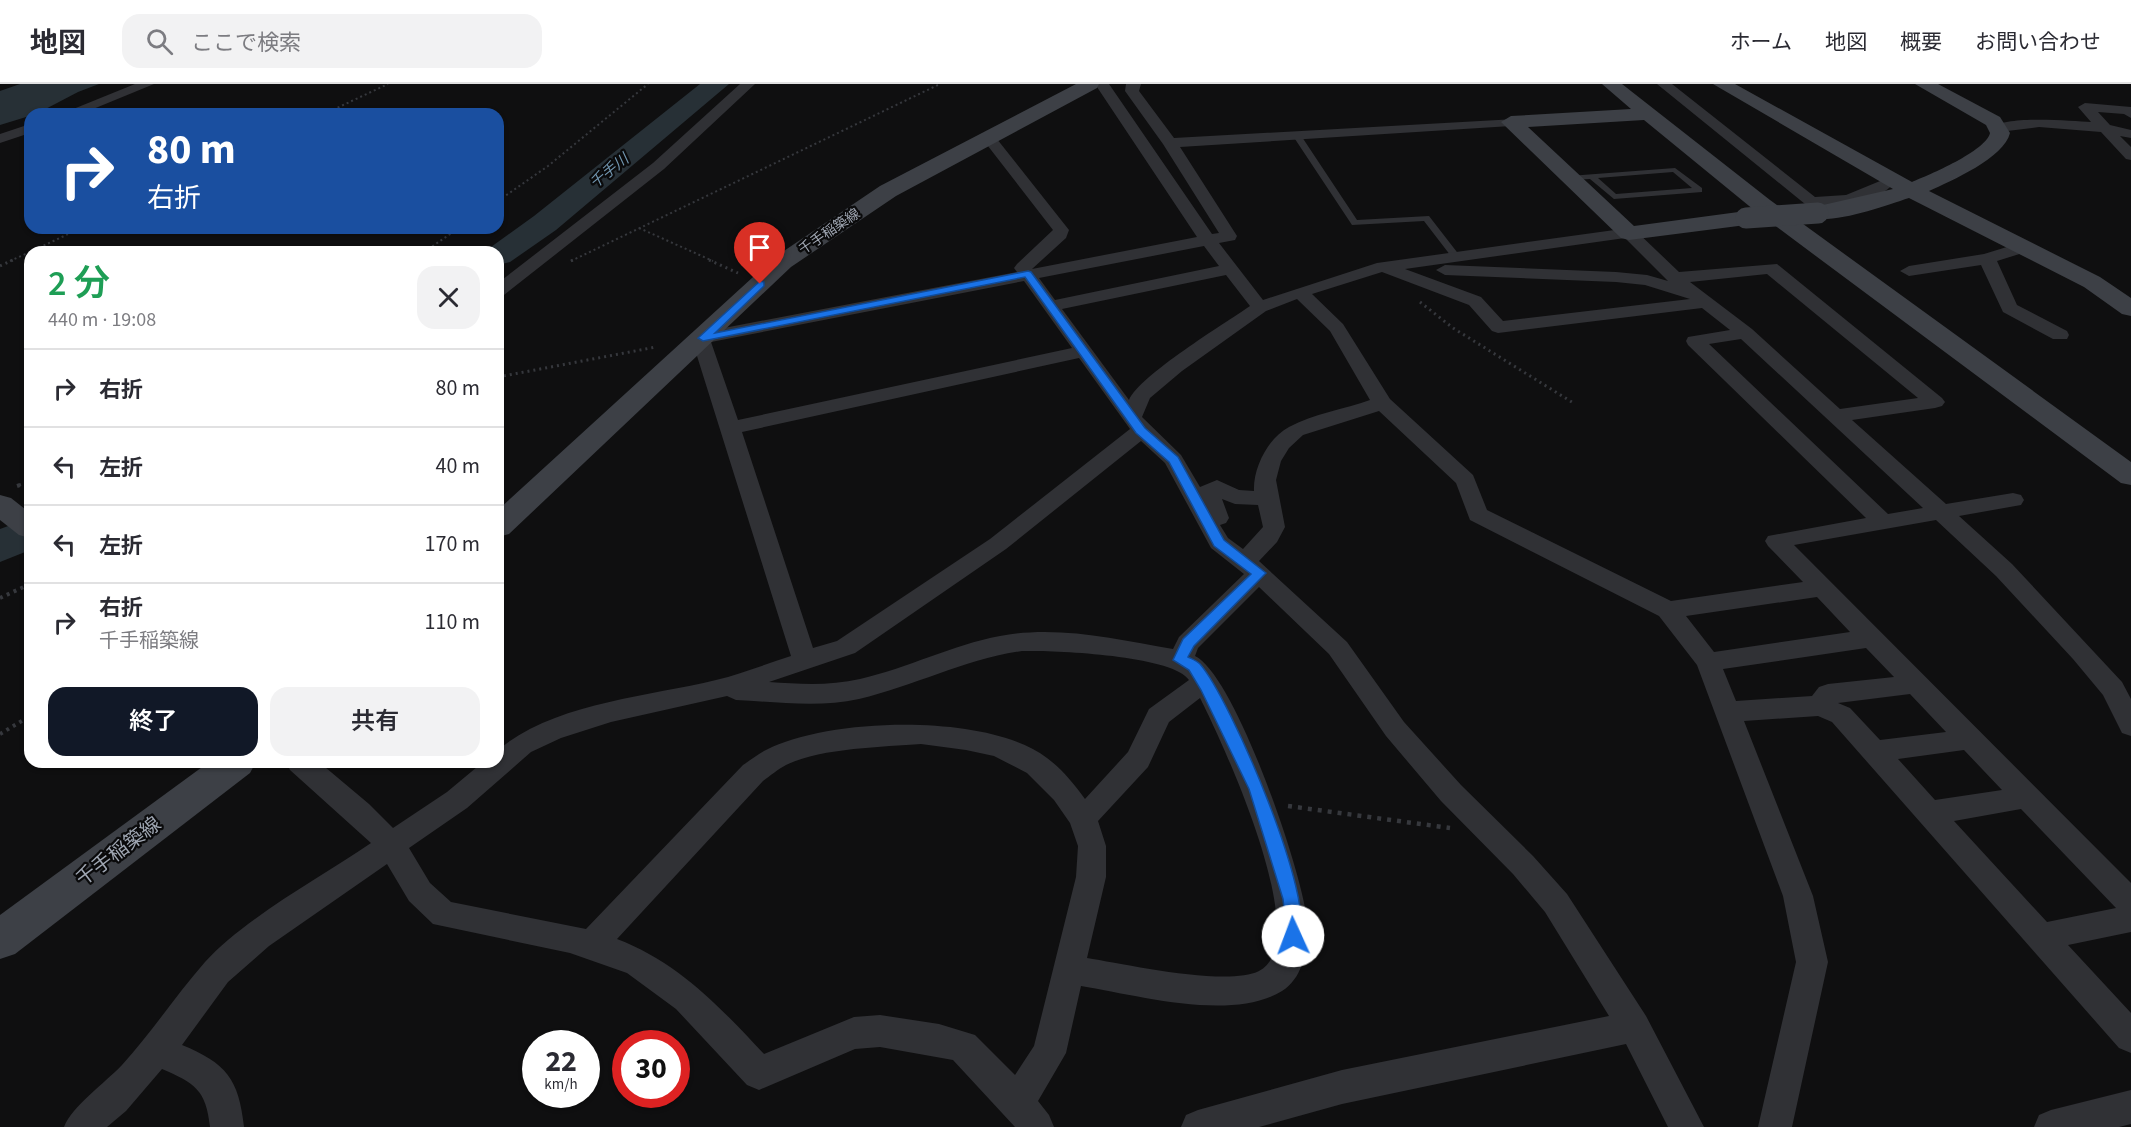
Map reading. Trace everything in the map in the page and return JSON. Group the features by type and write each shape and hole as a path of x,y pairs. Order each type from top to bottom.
{"street":[{"path":"84,108 147,84"},
{"path":"504,286 588,223 670,155 718,114 748,84"},
{"name":"千手稲築線","path":"504,521 783,262 888,191 1090,84"},
{"path":"1102,84 1207,239 1260,307"},
{"path":"805,662 702,339 1229,236 1170,143 1132,91 1131,86 1134,84"},
{"path":"1611,84 1762,206 2131,476"},
{"path":"1664,84 1811,201 1836,202 1863,196 1885,184"},
{"path":"1722,84 1909,189 2092,282 2131,309"},
{"path":"1136,424 1135,404 1151,386 1260,307 1300,292 1385,267 1746,218 1818,213 1871,203 1955,172 1994,145 1999,138 2000,128 1993,120 1924,84"},
{"path":"2131,114 2128,110 2085,107 2131,156"},
{"path":"1170,143 1646,114"},
{"path":"1511,122 1676,278 1745,333 2004,570 2113,689 2131,726"},
{"path":"2000,128 2039,123 2104,128 2131,134"},
{"path":"0,139 24,130"},
{"path":"988,137 1061,230 1060,235 1023,268 1136,424 1174,460 1219,543 1251,568 1338,648 1395,729 1451,793 1523,865 1556,903 1634,1027 1687,1127"},
{"path":"1908,271 1987,259 2023,247"},
{"path":"1987,259 2009,308 2060,335"},
{"path":"1385,267 1475,301 1498,327 1702,299"},
{"path":"1385,267 1616,277 1670,285 1702,299"},
{"path":"1676,278 1771,268 1935,402 1835,416"},
{"path":"1051,306 1231,269"},
{"path":"1300,292 1337,328 1382,403 1466,480 1471,490 1472,505 1478,515 1668,610 1708,662 1797,896 1812,962 1775,1127"},
{"path":"1745,333 1695,341 1884,523"},
{"path":"730,428 1084,351"},
{"path":"1180,660 1188,643 1251,568 1269,537 1274,526 1273,513 1263,485 1277,449 1296,430 1382,403"},
{"path":"504,760 522,745 542,735 611,712 719,689 805,662 846,646 998,544 1136,424"},
{"path":"1212,531 1218,520 1208,490 1217,487 1235,496 1267,498"},
{"path":"2013,500 1776,541 2131,903"},
{"path":"0,505 24,523"},
{"path":"1668,610 1822,588"},
{"path":"1708,662 1871,638"},
{"path":"719,689 832,693 860,688 983,648 1021,642 1088,643 1180,660 1194,666 1257,789 1291,899 1294,924 1292,948 1286,965 1277,977 1242,990 1069,970"},
{"path":"2105,680 2131,677"},
{"path":"1083,818 1137,763 1154,732 1158,716 1204,682"},
{"path":"1820,706 1828,694 1916,684"},
{"path":"1728,712 1820,706 1841,715 2041,938 2119,1007 2131,1037"},
{"path":"591,945 753,773 776,758 806,747 868,737 921,734 966,739 1000,747 1037,765 1064,792 1083,818 1092,846 1091,877 1049,1053 1017,1102"},
{"path":"1874,752 1970,739"},
{"name":"千手稲築線","path":"0,940 229,768"},
{"path":"307,768 351,806 391,846 428,906 444,914 591,945 638,963 698,1007 759,1073 854,1033 880,1031 939,1040 963,1046 1017,1102 1037,1127"},
{"path":"81,1127 114,1099 157,1051 186,1010 225,964 258,936 456,800 494,768"},
{"path":"1929,813 2027,797"},
{"path":"2041,938 2131,918"},
{"path":"1198,1127 1342,1087 1634,1027"},
{"path":"157,1051 208,1073 225,1101 226,1127"},
{"path":"2051,1127 2131,1107"}],"lane":[{"path":"1297,136 1355,223 1426,218 1457,258"},
{"path":"1569,178 1591,176 1675,170 1699,190 1614,197 1591,176"}],"path":[{"path":"337,108 388,84"},
{"path":"504,197 548,166 648,84"},
{"path":"568,262 940,84"},
{"path":"639,228 760,284"},
{"path":"43,246 68,234"},
{"path":"433,246 450,234"},
{"path":"0,266 24,255"},
{"path":"1419,301 1453,328 1575,404"},
{"path":"504,376 657,347"},
{"path":"0,598 24,587"},
{"path":"0,734 24,720"},
{"path":"1261,803 1336,811 1413,827 1486,828"}],"shaded area":[{"path":"20,84 99,84 47,108 24,108 24,118 0,125 0,91"}],"waterway":[{"name":"千手川","path":"504,251 545,223 716,84"},
{"name":"千手川","path":"0,547 24,535"}],"route":[{"path":"760,284 703,338 1028,274 1141,430 1174,460 1219,543 1259,573 1188,643 1180,660 1194,666 1208,688 1257,789 1291,899 1293,936"}]}
